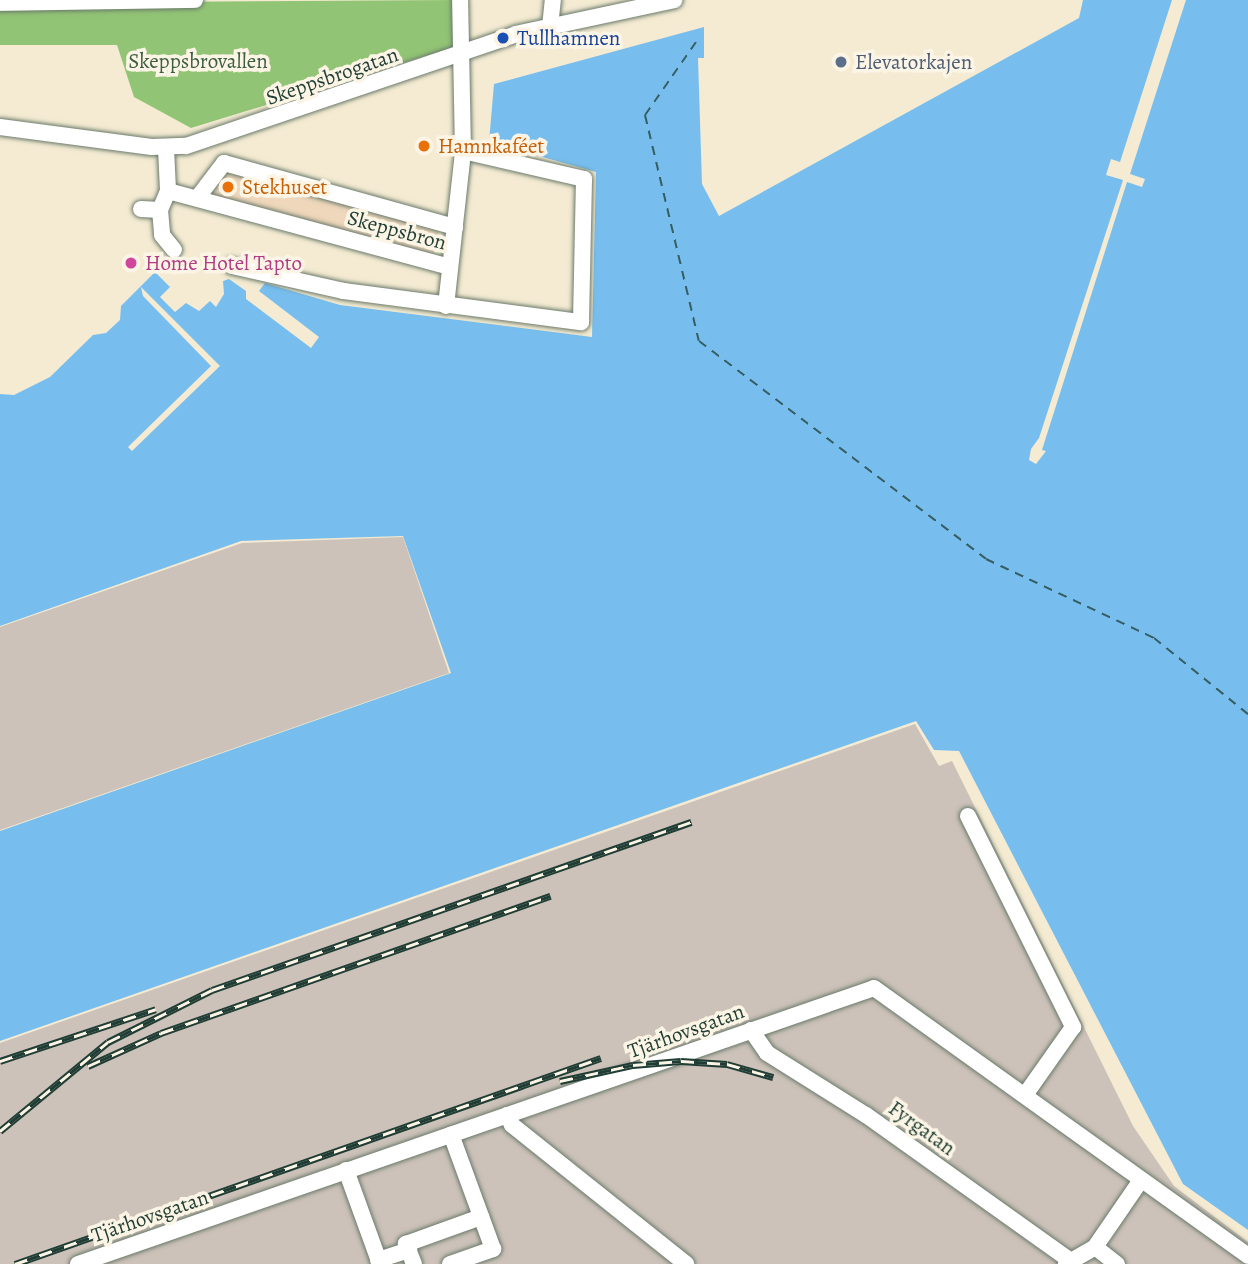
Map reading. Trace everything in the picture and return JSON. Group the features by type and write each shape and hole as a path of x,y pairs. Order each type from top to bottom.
{"street":[{"path":"0,3 195,0"},
{"name":"Skeppsbron","path":"168,191 450,267 463,151 465,65 459,54 460,0"},
{"path":"550,27 553,0"},
{"name":"Skeppsbrogatan","path":"0,127 166,148 204,142 459,54 550,27 674,0"},
{"path":"166,148 168,191 160,210 162,234 174,250"},
{"path":"232,266 344,291 581,322 584,179 463,151"},
{"path":"198,197 224,163 455,227"},
{"path":"141,209 160,210"},
{"path":"446,306 450,267"},
{"path":"968,816 1073,1027 1025,1096"},
{"name":"Tjärhovsgatan","path":"78,1264 874,988 1248,1256"},
{"name":"Fyrgatan","path":"751,1030 767,1053 866,1115 1069,1263"},
{"path":"507,1115 512,1125 686,1264"},
{"path":"450,1264 493,1248 452,1134"},
{"path":"346,1170 379,1262 411,1257 406,1244 481,1217"},
{"path":"1069,1263 1095,1247 1141,1180"},
{"path":"1095,1247 1117,1264"}],"shaded area":[{"path":"225,169 440,227 431,259 211,197"},
{"path":"403,537 449,673 0,830 0,627 242,543"},
{"path":"915,724 939,766 952,761 1133,1126 1174,1186 1248,1242 1248,1264 0,1264 0,1043"}],"green space":[{"name":"Skeppsbrovallen","path":"455,0 455,47 191,128 134,97 117,45 0,45 0,3"}],"water":[{"path":"1083,0 1248,0 1248,1230 1183,1184 959,751 934,750 916,721 0,1041 0,831 451,673 403,536 241,541 0,626 0,394 14,395 50,377 93,335 106,333 120,320 121,306 155,272 170,287 160,297 175,312 186,303 199,311 210,301 216,307 224,294 223,281 229,279 246,291 246,299 311,348 319,337 259,291 265,283 340,305 592,337 596,172 489,142 494,84 704,27 704,58 698,58 702,184 719,216 1079,18"}],"pier":[{"path":"1172,0 1186,0 1130,174 1145,179 1142,187 1127,182 1042,450 1046,451 1036,464 1029,460 1031,449 1039,438 1123,180 1106,175 1111,159 1120,162"},
{"path":"141,287 220,366 132,451 128,447 211,366 143,296"}],"ferry route":[{"path":"696,42 645,115 699,341 986,559 1154,638 1248,714"}],"railway":[{"path":"0,1131 108,1042 212,990 691,822"},
{"path":"88,1066 161,1033 551,896"},
{"path":"0,1061 156,1009"},
{"path":"15,1264 601,1058"},
{"path":"560,1081 633,1065 681,1061 727,1064 773,1077"}],"place":[{"name":"Tullhamnen","path":"503,38"},
{"name":"Elevatorkajen","path":"841,62"},
{"name":"Hamnkaféet","path":"424,146"},
{"name":"Stekhuset","path":"228,187"},
{"name":"Home Hotel Tapto","path":"131,263"}]}
